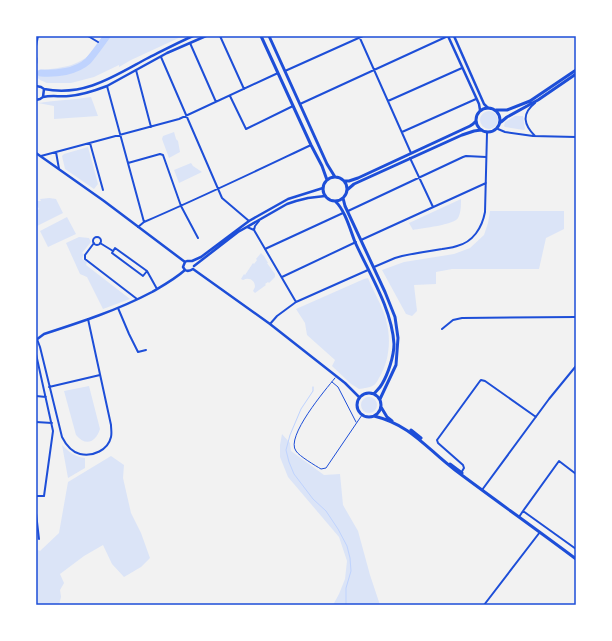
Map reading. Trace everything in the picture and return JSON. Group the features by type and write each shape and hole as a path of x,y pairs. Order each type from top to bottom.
{"main road":[{"path":"261,36 322,166 327,180"},
{"path":"269,36 327,164 335,177"},
{"path":"576,70 530,101 507,110 496,110 493,108 480,110 476,116 478,128 488,133 494,132 504,119 514,112 525,108 538,100 576,74"},
{"path":"496,110 500,115 501,122"},
{"path":"374,394 382,385 391,363 394,345 391,325 382,299 341,208 335,201 325,196 323,192 324,183 329,178 335,177 344,181 354,180 470,126 476,121"},
{"path":"335,201 343,198 347,190 354,184 462,135 481,130"},
{"path":"344,181 347,190"},
{"path":"343,198 345,206 374,267 395,317 398,338 396,364 380,399 381,407 387,417 415,432 460,473"},
{"path":"380,399 374,394 365,393 359,397 357,401 357,410 362,415 367,417 374,416 389,421 412,434 449,465 576,558"},
{"path":"374,416 381,407"}],"street":[{"path":"36,62 36,46 38,36"},
{"path":"88,36 98,42"},
{"path":"36,86 55,91 86,88 110,79 193,36"},
{"path":"36,100 51,95 68,96 84,94 107,86 161,57 206,36"},
{"path":"220,36 244,89"},
{"path":"285,71 363,36"},
{"path":"299,104 448,36 480,110"},
{"path":"454,36 484,104 488,108"},
{"path":"359,37 411,153"},
{"path":"189,43 216,102"},
{"path":"161,57 222,198 249,221"},
{"path":"388,101 462,68"},
{"path":"136,70 151,126"},
{"path":"41,156 179,119 278,73"},
{"path":"107,86 144,222"},
{"path":"43,97 44,89"},
{"path":"230,96 246,129 293,106"},
{"path":"402,132 476,99"},
{"path":"536,137 529,129 525,118 527,110 538,100"},
{"path":"498,128 505,132 536,137 576,137"},
{"path":"374,267 402,256 458,246 468,242 479,230 484,219 488,133"},
{"path":"90,143 103,190"},
{"path":"138,227 144,222 311,145"},
{"path":"56,152 59,169"},
{"path":"37,154 185,262 192,262 249,221 288,199 323,188"},
{"path":"128,163 160,154 163,155 181,206 198,238"},
{"path":"348,211 463,157 486,157"},
{"path":"410,158 433,207"},
{"path":"361,240 486,183"},
{"path":"88,319 111,424 111,437 108,445 100,451 90,455 75,452 67,446 62,438 37,339 44,334 138,300 179,276 185,270 190,271 206,256 246,227 287,204 308,198 325,196"},
{"path":"265,249 343,213"},
{"path":"254,230 255,226 260,220"},
{"path":"246,227 254,230 296,302"},
{"path":"100,243 101,239 96,237 94,239 94,243 85,255 85,259 138,300"},
{"path":"282,277 356,242"},
{"path":"94,243 97,245 100,243 113,251 112,253 143,276 147,271"},
{"path":"113,251 115,248 147,271 157,289"},
{"path":"185,262 183,267 185,270"},
{"path":"192,262 193,268 270,324 345,383 359,397"},
{"path":"270,324 277,316 296,302 369,270"},
{"path":"118,308 138,352 146,350"},
{"path":"442,329 453,320 462,318 576,317"},
{"path":"36,354 53,431 44,496 36,496"},
{"path":"483,489 576,366"},
{"path":"49,387 100,374"},
{"path":"460,473 464,468 463,466 438,443 437,440 481,380 485,381 536,417"},
{"path":"36,396 46,397"},
{"path":"36,422 52,423"},
{"path":"520,517 522,511 559,461 576,474"},
{"path":"522,511 576,549"},
{"path":"36,513 39,539"},
{"path":"484,605 540,532"}],"lane":[{"path":"336,376 303,419 294,446 296,452 321,469 326,468 362,415"},
{"path":"332,382 338,387 356,423"}],"shaded area":[{"path":"103,36 183,36 119,67 119,65 94,77 71,83 47,83 37,77 40,70 72,65 85,58 97,47"},
{"path":"91,97 98,116 54,119 54,106 38,103 78,99"},
{"path":"485,111 493,111 498,116 496,127 493,129 485,129 480,124 480,116"},
{"path":"515,116 523,116 524,130 504,126 505,122"},
{"path":"174,132 178,141 180,152 169,158 162,139 163,136"},
{"path":"88,147 98,184 94,189 65,169 62,156 64,154"},
{"path":"191,163 202,172 179,183 174,170"},
{"path":"49,198 56,199 63,213 37,226 36,211 39,209 36,201"},
{"path":"461,199 460,214 458,218 451,223 413,230 409,223"},
{"path":"490,211 564,211 564,229 546,238 539,269 452,269 436,272 436,284 414,285 417,311 412,316 406,314 382,270 404,262 454,254 470,248 484,235"},
{"path":"67,217 76,234 48,247 40,231"},
{"path":"79,237 89,238 91,242 82,253 84,254 82,259 87,262 86,265 130,299 103,309 87,277 80,274 66,243"},
{"path":"261,253 275,274 275,277 255,293 253,291 255,285 253,281 249,279 241,279"},
{"path":"368,278 386,318 389,344 385,365 377,382 371,387 359,389 351,384 332,366 335,360 307,335 305,323 296,309"},
{"path":"89,386 100,429 93,440 87,442 83,441 76,435 64,391"},
{"path":"366,397 372,397 377,402 375,411 372,413 366,413 361,408 361,402"},
{"path":"282,434 290,443 291,451 324,475 340,474 343,505 358,531 380,605 333,605 345,579 347,561 339,537 288,477 280,457"},
{"path":"62,445 72,454 85,458 85,468 68,478"},
{"path":"111,456 124,465 123,478 131,513 141,533 150,558 141,567 124,577 112,564 103,545 84,556 60,574 64,583 60,590 61,597 59,605 36,605 36,549 40,551 59,533 68,482"}],"waterway":[{"path":"41,73 66,72 78,68 91,58 107,36"},
{"path":"313,387 313,391 301,409 290,435 286,450 294,474 313,499 326,511 347,546 351,571 346,588 346,605"}]}
